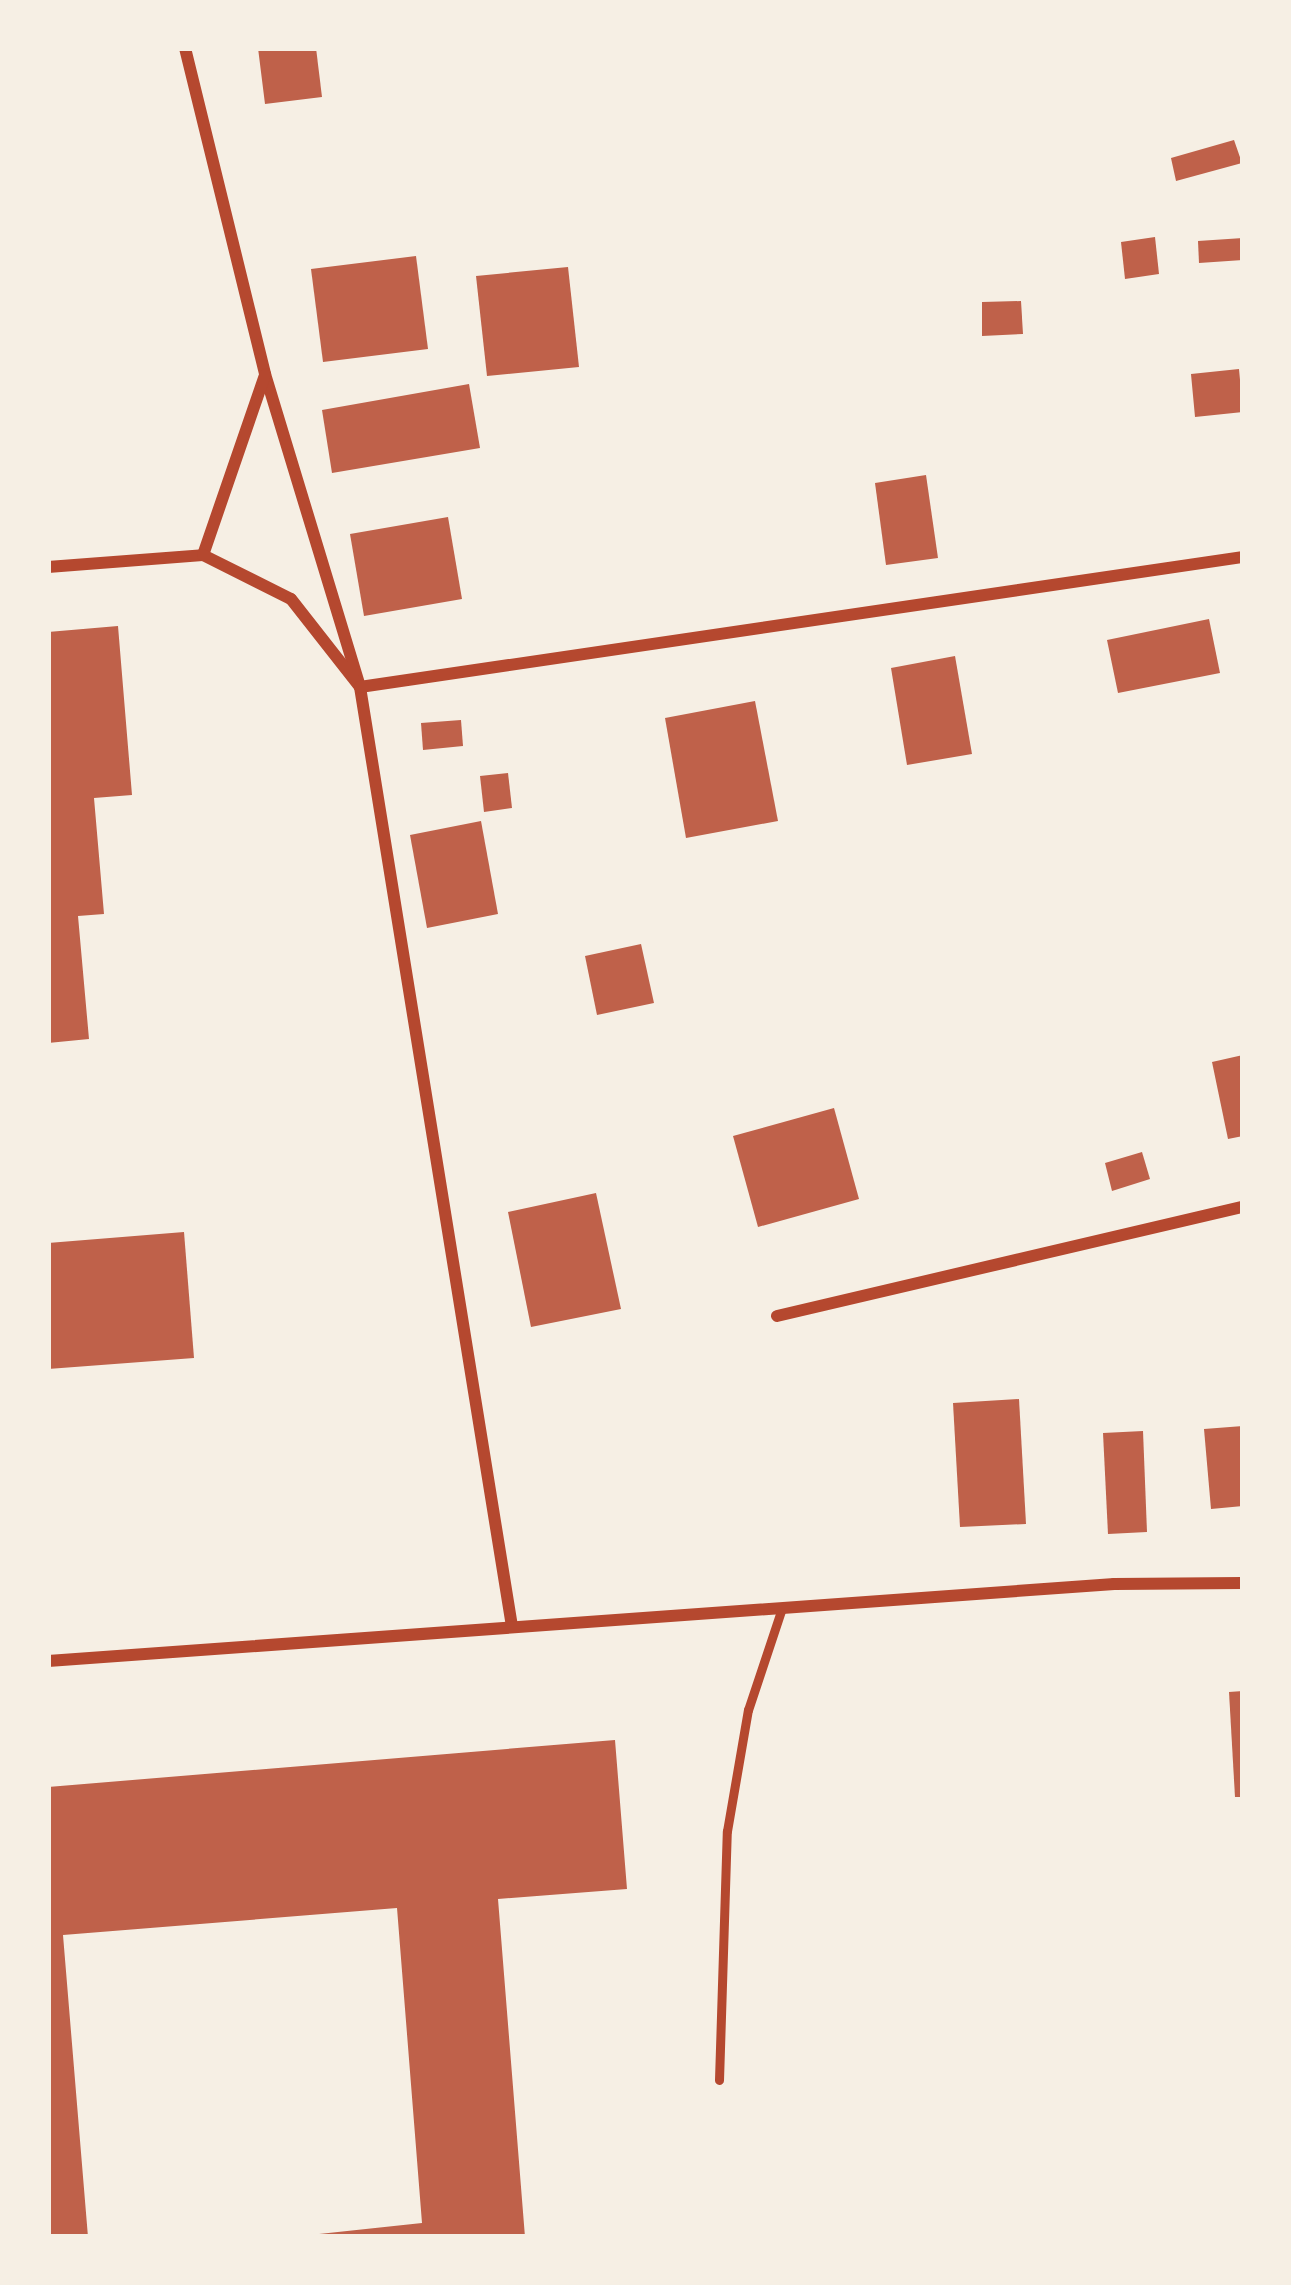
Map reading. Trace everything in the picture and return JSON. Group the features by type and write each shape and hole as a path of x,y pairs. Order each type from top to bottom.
{"street":[{"path":"185,48 265,374 360,688 512,1627"},
{"path":"203,555 265,374"},
{"path":"48,567 203,555 291,599 360,688"},
{"path":"360,688 1243,556"},
{"path":"777,1316 1243,1207"},
{"path":"48,1661 1114,1584 1243,1583"}],"lane":[{"path":"719,2080 727,1831 748,1710 782,1611"}],"building":[{"path":"258,48 316,48 322,97 265,104"},
{"path":"1234,140 1242,163 1176,181 1171,158"},
{"path":"1155,237 1159,274 1125,279 1121,242"},
{"path":"1243,238 1243,260 1199,263 1198,241"},
{"path":"416,256 428,349 323,362 311,269"},
{"path":"568,267 579,367 487,376 476,276"},
{"path":"1021,301 1023,334 982,336 982,302"},
{"path":"1239,369 1243,412 1195,417 1191,374"},
{"path":"469,384 480,448 332,473 322,410"},
{"path":"926,475 938,558 886,565 875,483"},
{"path":"448,517 462,599 364,616 350,534"},
{"path":"1209,619 1220,673 1118,693 1107,640"},
{"path":"118,626 132,795 94,798 104,914 78,916 89,1039 48,1043 48,632"},
{"path":"955,656 972,754 907,765 891,668"},
{"path":"755,701 778,821 686,838 665,718"},
{"path":"461,720 463,746 423,750 421,723"},
{"path":"508,773 512,808 484,812 480,776"},
{"path":"481,821 498,914 427,928 410,835"},
{"path":"641,944 654,1003 597,1015 585,956"},
{"path":"1243,1055 1243,1136 1228,1139 1212,1062"},
{"path":"834,1108 859,1199 758,1227 733,1136"},
{"path":"1142,1152 1150,1179 1112,1191 1105,1163"},
{"path":"596,1193 621,1309 531,1327 508,1212"},
{"path":"184,1232 194,1358 48,1369 48,1243"},
{"path":"1019,1399 1026,1524 960,1527 953,1403"},
{"path":"1243,1426 1243,1506 1211,1509 1204,1429"},
{"path":"1143,1431 1147,1532 1108,1534 1103,1433"},
{"path":"1243,1691 1243,1797 1235,1797 1229,1692"},
{"path":"615,1740 627,1889 498,1899 525,2237 291,2237 422,2223 397,1908 63,1935 88,2237 48,2237 48,1787"}]}
